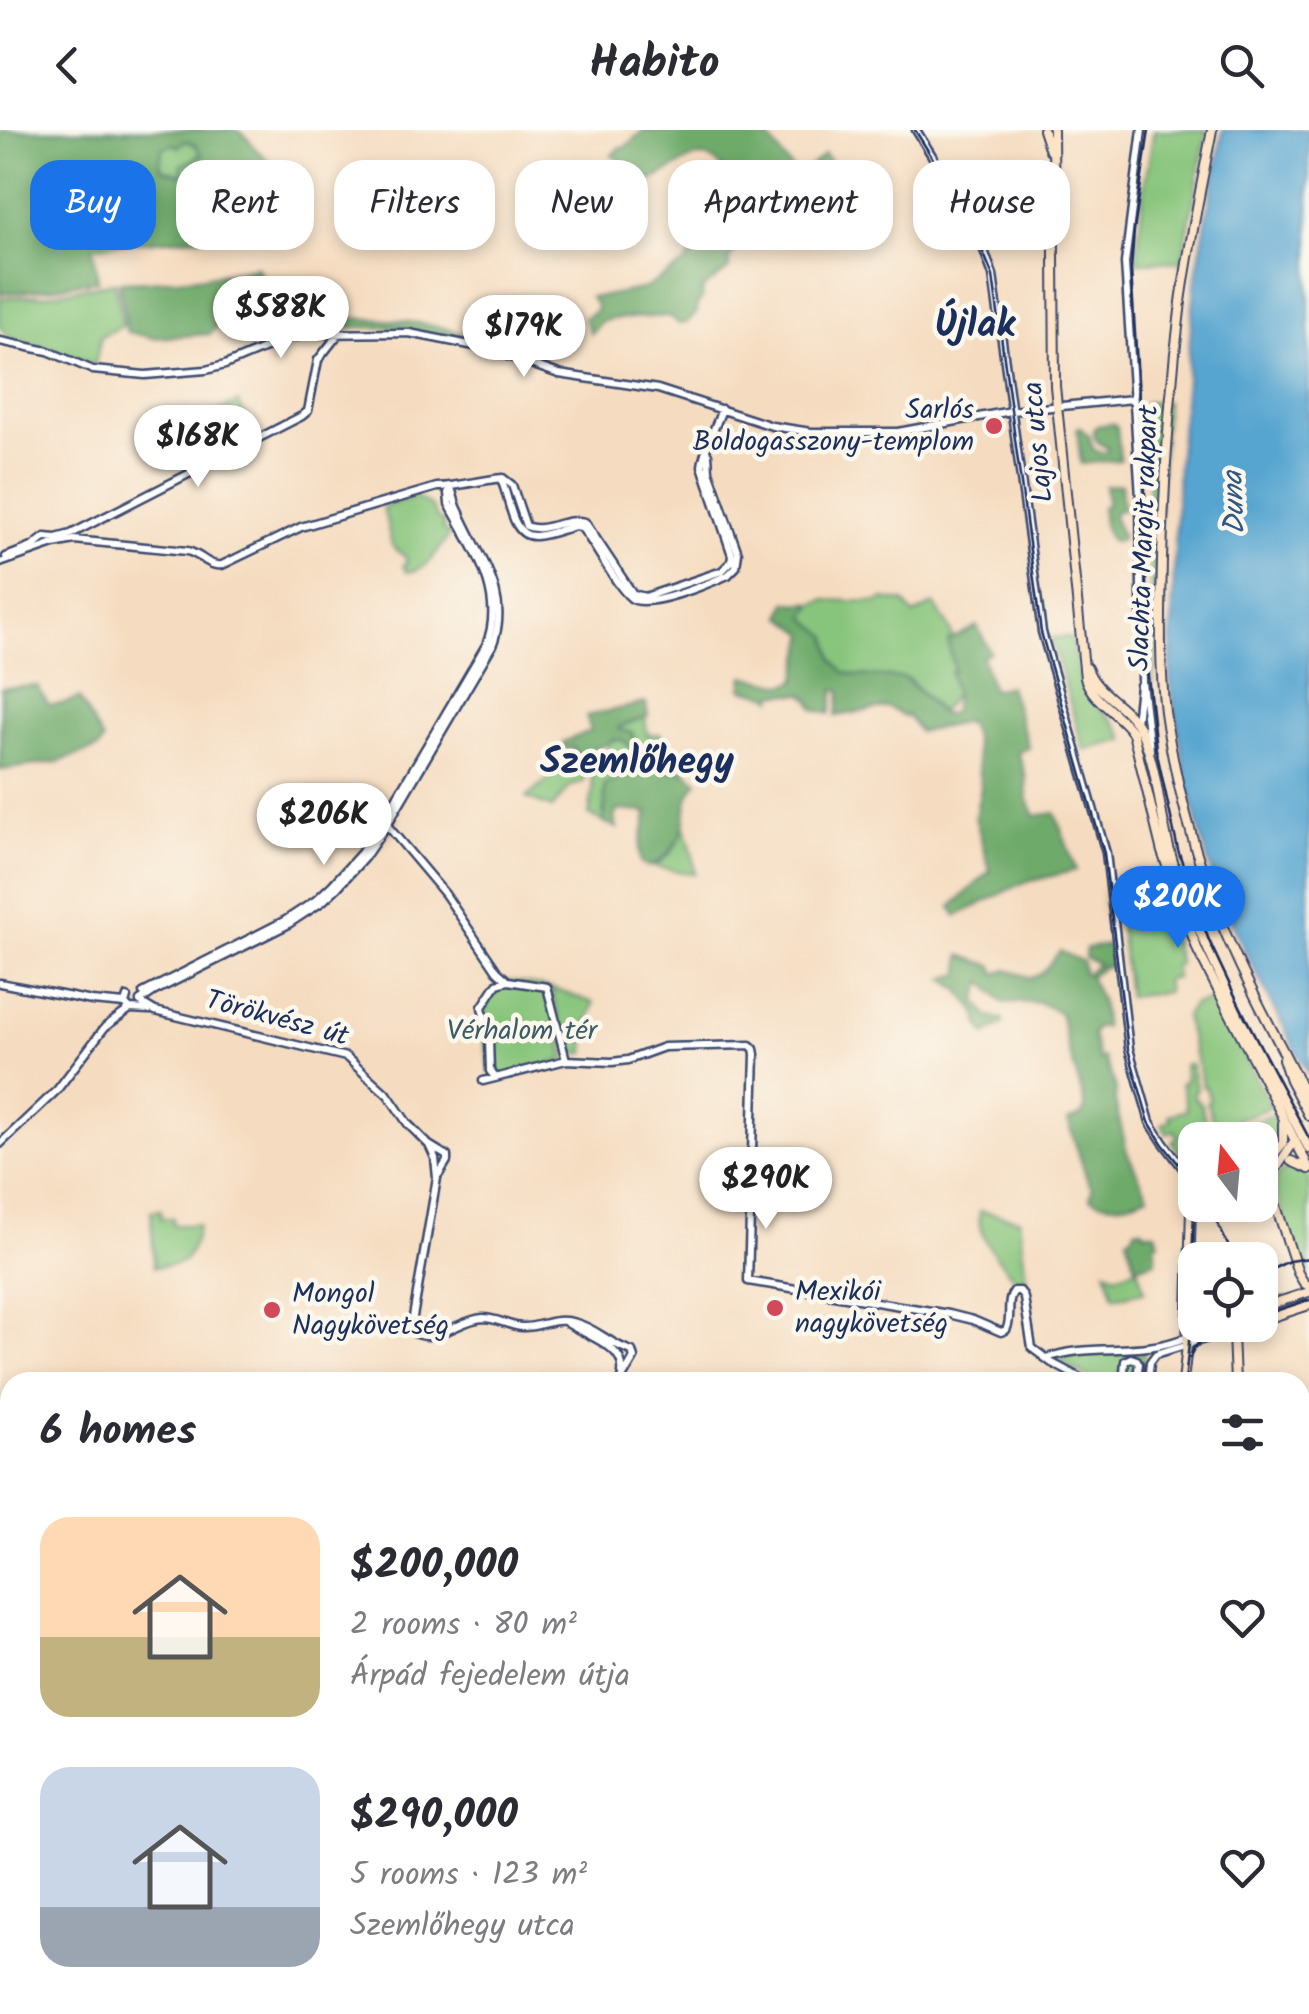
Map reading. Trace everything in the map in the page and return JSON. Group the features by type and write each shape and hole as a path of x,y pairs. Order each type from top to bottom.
{"main road":[{"name":"Lajos utca","path":"1049,130 1052,160"},
{"name":"Lajos utca","path":"1049,130 1052,160"},
{"name":"Slachta Margit rakpart","path":"1212,130 1174,362 1163,514 1163,687 1178,779 1204,877 1241,968 1309,1102"},
{"name":"Lajos utca","path":"1053,250 1056,405 1084,660"},
{"path":"1084,660 1094,684 1136,723 1185,895 1223,986 1296,1124 1307,1150 1309,1168 1291,1161"},
{"path":"1084,660 1090,690 1124,722 1135,739 1170,879 1207,973 1280,1114 1307,1150"},
{"path":"1170,879 1177,881 1185,895"},
{"path":"1274,1032 1290,1080 1309,1116"},
{"path":"1294,1071 1295,1088"},
{"path":"1280,1114 1284,1142"},
{"path":"1278,1164 1295,1138 1296,1124"},
{"path":"1278,1149 1295,1138"},
{"path":"1278,1164 1307,1150"},
{"path":"1278,1212 1298,1272 1309,1289 1278,1301"},
{"path":"1278,1315 1309,1305"},
{"path":"1184,1372 1187,1342"},
{"path":"1234,1372 1235,1342"}],"street":[{"path":"916,130 969,214 994,275 1043,636 1107,859 1129,1048 1145,1110 1178,1164"},
{"path":"1142,130 1124,263 1142,562 1142,682 1150,762"},
{"path":"75,538 85,526 302,416 308,410 318,360 340,332"},
{"path":"0,340 48,352 93,370 145,375 206,370 308,334 409,332 485,348 559,374 658,389 782,429 879,434 1010,411 1134,399"},
{"path":"0,561 42,544 45,537 193,552 216,566 301,527 437,487 500,478 508,480 527,531 537,536 583,525 630,596 658,599 729,571 732,554 726,528 703,473 703,457 722,409"},
{"path":"0,1144 61,1086 113,1019 133,1003 160,982 297,920 338,888 364,857 486,644 494,614 487,577 449,504 451,488"},
{"path":"1135,739 1142,682"},
{"path":"1120,705 1138,700"},
{"path":"384,823 445,894 508,981"},
{"path":"133,1003 275,928"},
{"path":"496,1078 490,1071 482,1007 498,984 498,971"},
{"path":"498,984 508,981 547,987 566,1060"},
{"name":"Törökvész út","path":"0,983 106,1002 133,1003 346,1057 388,1095 438,1159 413,1318 416,1334 433,1336 479,1318 523,1327 564,1321 622,1356"},
{"path":"152,993 150,1003 158,1011"},
{"path":"106,1002 114,1008 113,1019"},
{"path":"482,1082 566,1060 612,1062 664,1047 750,1045 754,1054 748,1281 949,1314 1000,1332 1008,1328 1010,1296 1020,1291 1030,1342 1036,1352 1070,1372"},
{"path":"1046,1358 1069,1352 1151,1348 1182,1342"},
{"path":"1149,1372 1156,1354 1185,1342"},
{"path":"622,1356 634,1353 626,1372"},
{"path":"622,1356 625,1363 632,1362"},
{"path":"622,1356 622,1372"},
{"path":"1124,1372 1129,1358 1139,1363 1138,1372"}],"green space":[{"path":"0,130 237,130 268,160 194,160 202,156 187,141 178,147 175,144 162,148 160,165 176,174 176,239 156,241 156,160 30,160 30,250 94,250 98,280 0,294"},
{"path":"644,130 763,130 785,160 668,160 668,172 648,182 648,160 618,160 612,155"},
{"path":"1154,130 1207,130 1182,261 1136,262"},
{"path":"188,141 203,156 176,160 176,173 163,170 160,165 162,148"},
{"path":"694,250 736,250 729,259 729,269 703,289 697,313 686,323 679,324 670,316 612,319 601,322 591,334 584,318 596,311 590,297 645,288 686,263"},
{"path":"257,267 276,306 316,285 323,298 335,294 338,313 343,318 427,324 470,338 468,341 379,328 290,333 282,322 275,327 252,311 228,312 210,334 154,338 127,332 119,282 188,278"},
{"path":"115,282 123,326 101,336 95,365 53,349 10,339 0,327 0,298 44,295"},
{"path":"238,402 255,436 189,469 181,449 193,443 185,428"},
{"path":"1166,402 1160,487 1153,684 1144,403"},
{"path":"1114,424 1120,460 1081,464 1079,427 1089,436 1093,449 1101,453 1107,447 1097,441 1093,430"},
{"path":"1121,484 1123,510 1115,511 1113,517 1122,536 1113,542 1104,526 1102,507 1107,504 1105,486"},
{"path":"416,497 432,507 444,523 442,529 450,534 426,563 407,572 403,566 406,558 392,545 383,507"},
{"path":"824,600 904,602 914,615 934,604 951,631 956,693 940,712 909,679 841,674 803,617 810,605"},
{"path":"787,602 808,602 812,606 805,617 828,636 833,659 844,672 905,678 942,715 952,713 955,696 948,641 977,626 990,652 982,656 992,690 1009,686 1029,748 1018,752 1026,777 1027,798 1035,816 1055,813 1076,870 1023,883 957,916 951,907 990,871 975,817 981,788 973,733 966,722 919,732 907,715 888,707 836,716 841,690 835,689 830,714 814,709 803,694 775,694 773,699 742,689 744,676 785,685 796,681 806,634 782,616"},
{"path":"1051,638 1072,640 1084,688 1116,723 1125,740 1084,750"},
{"path":"37,686 49,705 79,698 103,741 99,748 57,762 0,770 1,688"},
{"path":"646,703 648,716 619,727 632,732 639,754 622,740 612,740 576,755 573,747 565,749 563,742 591,731 586,716"},
{"path":"645,717 647,735 660,734 686,772 647,768 603,811 604,822 589,815 592,771 612,762 608,744 611,740 622,740 638,753 619,726"},
{"path":"567,752 580,757 582,770 588,773 583,782 570,787 552,808 526,798 563,767 561,759"},
{"path":"647,768 686,772 698,782 689,795 684,828 677,842 650,867 641,863 640,856 647,812 617,810 617,828 604,822 605,784"},
{"path":"684,830 695,874 655,867 671,853"},
{"path":"1158,889 1179,964 1174,965 1176,978 1165,980 1167,992 1128,997 1117,896"},
{"path":"1111,945 1113,967 1105,966 1089,977 1104,1020 1104,1027 1097,1027 1092,1034 1099,1060 1104,1058 1116,1089 1115,1101 1127,1152 1148,1195 1112,1204 1090,1198 1092,1188 1068,1121 1081,1116 1085,1108 1060,1013 1040,1003 1002,1002 983,981 977,1001 989,1017 1002,1019 1003,1024 986,1035 961,991 944,979 961,974 961,955 993,966 996,974 1007,970 1032,978 1042,973 1060,951 1083,962 1086,974 1098,964 1085,958 1086,948"},
{"name":"Vérhalom tér","path":"508,981 547,987 566,1060 496,1078 490,1071 485,1008 496,988"},
{"path":"551,988 594,1003 586,1028 585,1053 569,1054"},
{"path":"1213,1000 1218,1004 1271,1107 1230,1122 1213,1122 1185,1016 1192,1005"},
{"path":"1190,1064 1197,1090 1193,1093 1206,1122 1178,1122 1178,1137 1174,1130 1167,1134 1162,1124 1171,1121 1169,1115 1187,1110 1181,1083 1186,1081 1184,1065"},
{"path":"1275,1114 1278,1121 1280,1133 1278,1138 1278,1122 1253,1122"},
{"path":"1292,1168 1305,1172 1309,1179 1309,1276 1294,1249 1279,1206 1278,1174"},
{"path":"161,1210 161,1218 173,1218 173,1225 198,1225 185,1260 154,1267 151,1211"},
{"path":"980,1211 1019,1219 1027,1286 1024,1288 986,1241"},
{"path":"1141,1228 1156,1232 1159,1242 1155,1243 1156,1261 1136,1267 1127,1238"},
{"path":"1137,1268 1145,1291 1114,1296 1106,1270 1116,1275"},
{"path":"1144,1351 1143,1372 1079,1372 1056,1359 1087,1352"}],"water":[{"name":"Duna","path":"1223,130 1309,130 1309,1076 1233,927 1208,862 1186,778 1170,679 1178,465 1196,275"}],"tram line":[{"path":"915,130 967,213 993,276 1041,632 1104,853 1128,1049 1149,1122 1178,1163"},
{"path":"1149,130 1131,270 1145,490 1147,667 1156,749 1178,850 1209,941 1309,1138"},
{"path":"1186,1372 1194,1222"},
{"path":"1217,1222 1226,1242"},
{"path":"1278,1266 1309,1258"},
{"path":"1278,1310 1309,1300"},
{"path":"1190,1358 1200,1342"}],"place":[{"name":"Sarlós Boldogasszony-templom","path":"994,426"},
{"name":"Mexikói nagykövetség","path":"775,1308"},
{"name":"Mongol Nagykövetség","path":"272,1310"}],"district":[{"name":"Újlak","path":"975,326"},
{"name":"Szemlőhegy","path":"637,763"}]}
